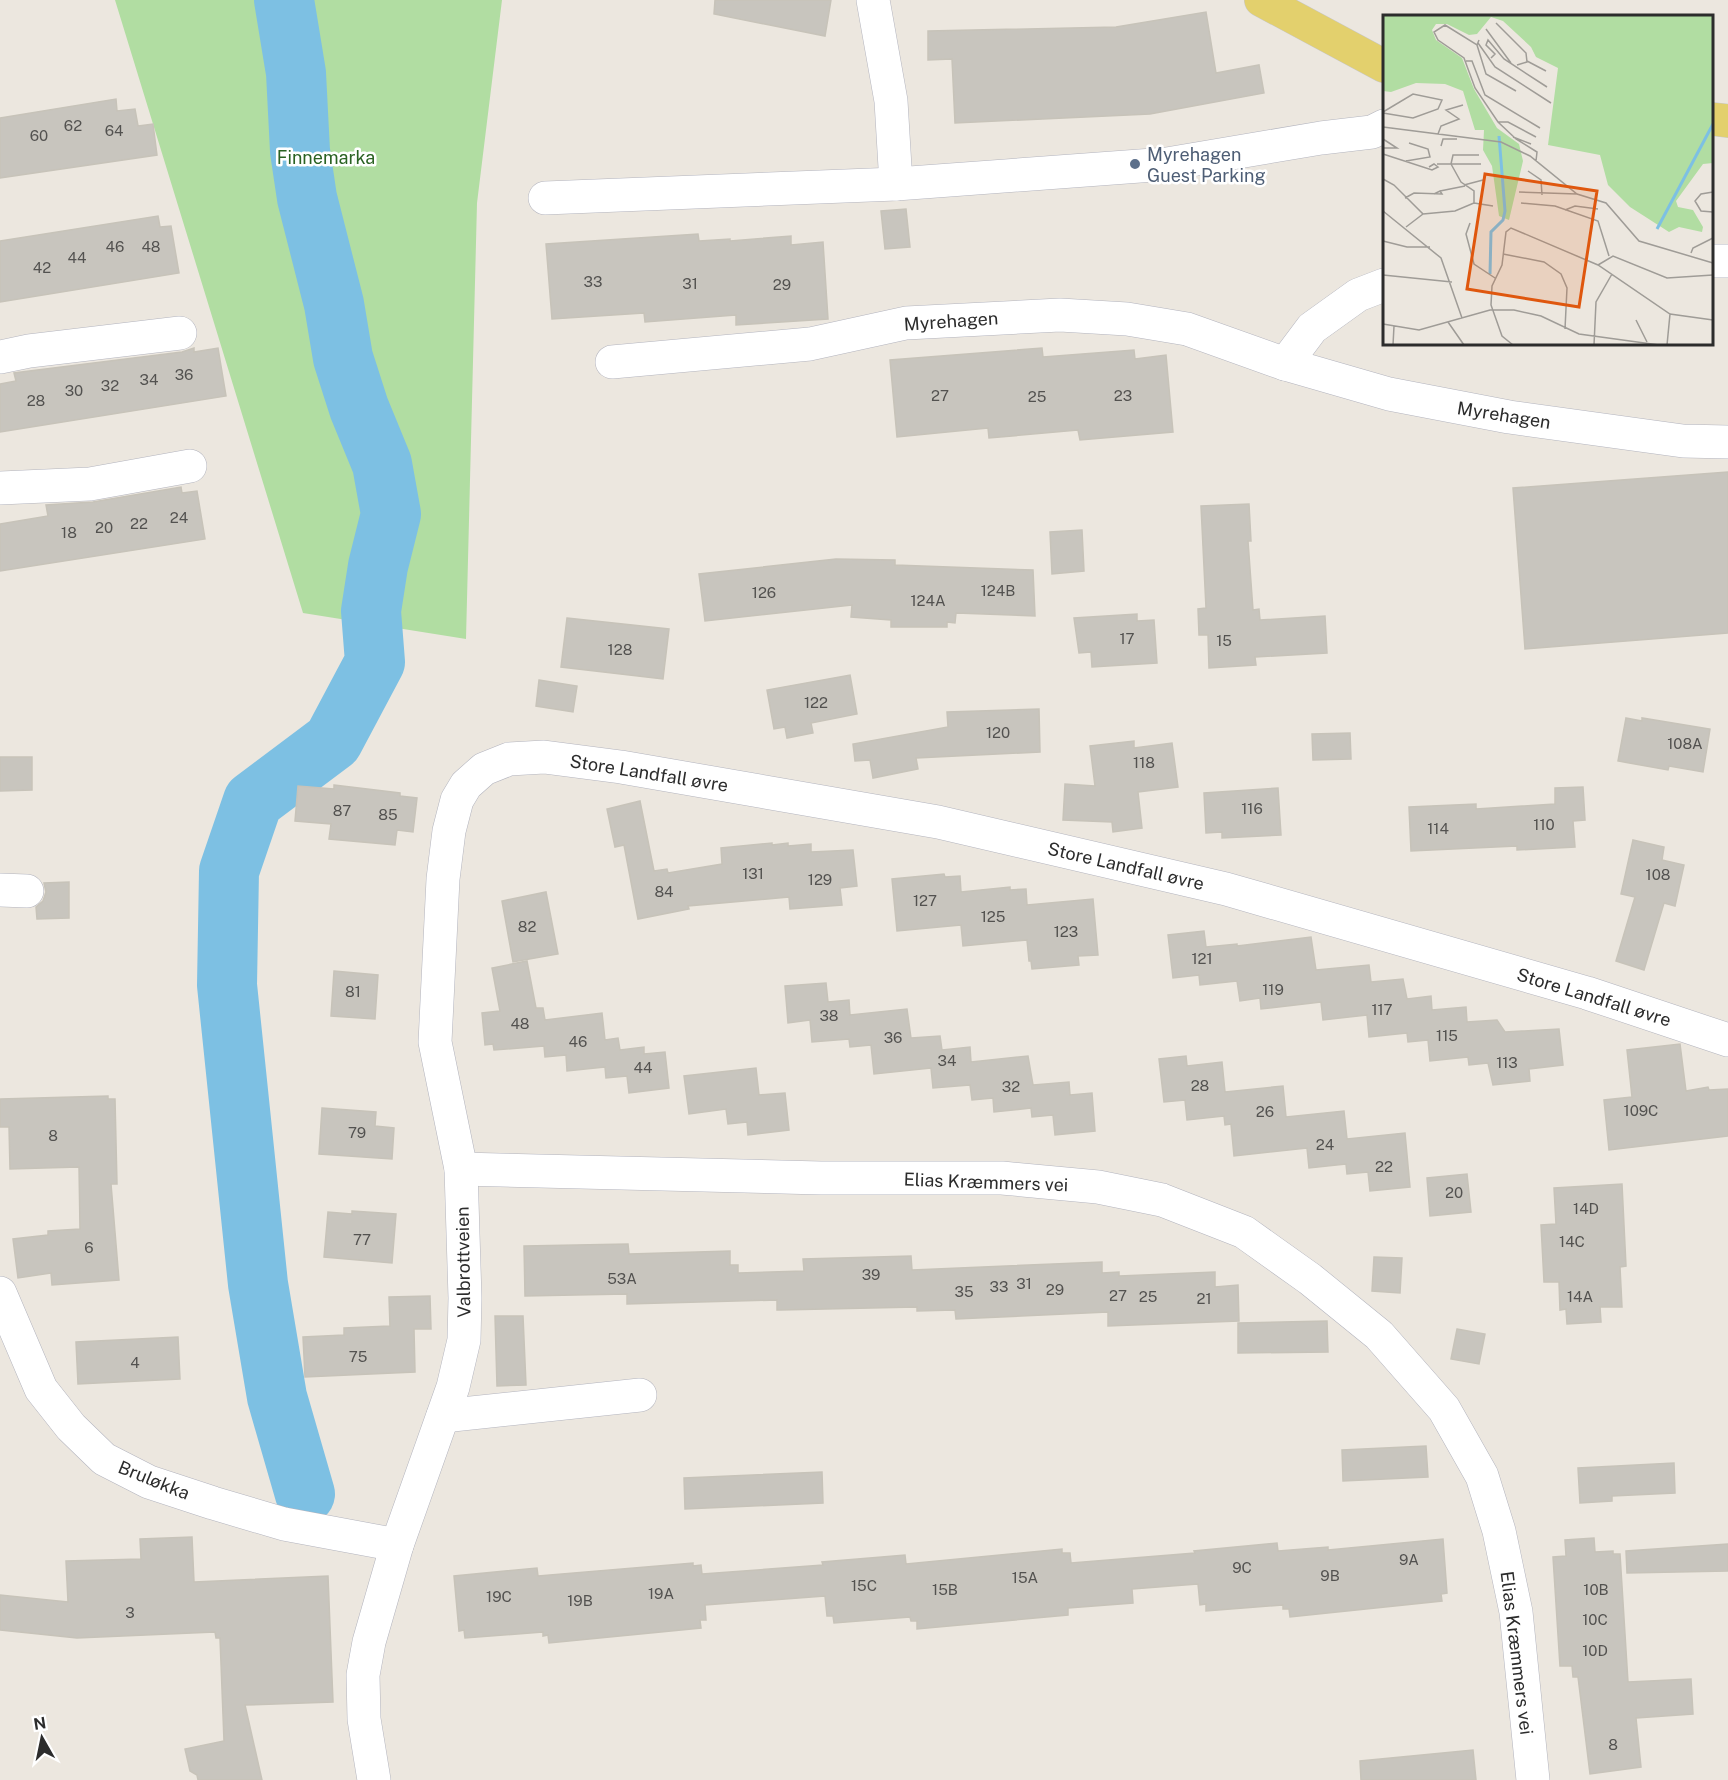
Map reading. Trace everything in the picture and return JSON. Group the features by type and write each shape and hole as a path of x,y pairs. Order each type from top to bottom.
{"main road":[{"path":"1261,0 1383,65"},
{"path":"1713,119 1728,121"}],"street":[{"path":"873,0 891,101 896,184"},
{"path":"545,198 896,184 1167,164 1321,138 1372,132 1383,126"},
{"path":"1285,364 1312,328 1358,295 1383,285"},
{"name":"Myrehagen","path":"612,362 810,344 906,323 1060,315 1127,319 1187,329 1285,364 1389,394 1509,417 1683,441 1728,442"},
{"path":"0,357 29,351 180,333"},
{"path":"0,488 90,484 190,466"},
{"name":"Store Landfall øvre","path":"509,759 544,757 621,767 938,822 1226,889 1587,993 1728,1040"},
{"name":"Valbrottveien","path":"374,1780 364,1719 363,1675 369,1642 397,1545 453,1387 464,1340 461,1169 435,1042 443,879 449,831 456,800 466,785 484,769 509,759"},
{"name":"Elias Kræmmers vei","path":"461,1169 821,1178 1002,1178 1098,1187 1162,1200 1244,1232 1310,1279 1379,1335 1444,1409 1482,1476 1499,1531 1516,1611 1533,1780"},
{"name":"Bruløkka","path":"0,1293 41,1389 71,1427 104,1459 149,1482 284,1524 397,1545"},
{"path":"443,1416 640,1395"}],"green space":[{"name":"Finnemarka","path":"115,0 502,0 477,203 466,639 303,613"}],"building":[{"path":"715,0 831,0 825,36 714,14"},
{"path":"1206,12 1216,73 1259,65 1264,93 1150,114 955,123 952,59 928,60 928,31 1116,27"},
{"path":"116,99 117,111 135,109 138,126 153,124 157,155 0,178 0,118"},
{"path":"906,209 910,247 885,249 881,211"},
{"path":"158,216 160,227 171,226 179,273 0,302 0,241"},
{"path":"698,234 699,241 791,236 791,245 823,242 828,319 736,325 736,315 645,322 644,313 552,319 546,244"},
{"path":"194,348 194,352 218,348 226,396 0,432 0,384 16,381 14,373 182,352"},
{"path":"1042,348 1043,357 1134,350 1135,359 1166,355 1173,432 1080,440 1078,430 989,438 988,428 897,437 890,360"},
{"path":"1728,472 1728,633 1525,649 1513,488"},
{"path":"181,487 182,493 197,491 205,539 0,571 0,524 48,516 46,505 93,502"},
{"path":"1249,504 1251,541 1248,541 1253,610 1259,609 1260,620 1325,616 1327,653 1255,657 1256,665 1209,668 1208,635 1199,635 1198,609 1206,608 1201,506"},
{"path":"1082,530 1084,571 1052,574 1050,532"},
{"path":"836,559 895,560 895,565 1033,570 1035,616 956,613 955,623 947,622 947,627 891,627 891,620 851,617 852,605 705,621 699,574"},
{"path":"1137,614 1137,621 1154,620 1157,663 1092,667 1091,652 1079,653 1074,618"},
{"path":"567,618 669,629 663,679 561,667"},
{"path":"850,675 857,714 811,723 813,733 787,738 785,727 774,729 767,690"},
{"path":"539,680 577,686 573,712 536,706"},
{"path":"1039,709 1040,752 916,758 918,769 873,778 870,760 855,761 853,744 948,727 947,712"},
{"path":"1626,718 1642,721 1642,718 1710,729 1703,772 1669,766 1668,770 1618,761"},
{"path":"1350,733 1351,759 1313,760 1312,734"},
{"path":"1134,741 1134,748 1172,743 1178,787 1138,792 1142,828 1113,832 1112,822 1063,820 1065,784 1095,786 1090,746"},
{"path":"0,757 32,757 32,790 0,791"},
{"path":"334,785 400,793 400,796 417,798 413,832 397,830 395,845 329,839 331,824 295,821 298,786 334,789"},
{"path":"1583,787 1585,820 1573,821 1575,847 1517,850 1517,846 1411,851 1409,807 1476,804 1476,809 1555,804 1555,788"},
{"path":"1278,788 1281,835 1222,838 1222,832 1206,833 1204,793"},
{"path":"640,801 654,871 667,869 668,873 722,864 721,848 772,843 772,845 788,843 788,846 811,844 811,852 853,850 857,886 840,888 842,905 790,909 789,897 688,906 689,909 638,919 624,845 615,847 607,809"},
{"path":"1633,840 1664,847 1662,860 1684,865 1675,906 1664,903 1644,970 1616,961 1635,897 1621,894"},
{"path":"944,874 945,877 960,876 961,892 1010,887 1010,890 1026,889 1027,905 1093,899 1098,955 1078,956 1079,965 1032,969 1027,940 963,946 961,925 897,931 892,879"},
{"path":"69,882 69,918 37,919 36,907 43,901 46,892 44,883"},
{"path":"546,892 558,954 513,962 502,901"},
{"path":"1204,931 1206,947 1237,944 1237,946 1311,937 1316,970 1369,965 1371,982 1403,979 1407,999 1431,996 1432,1010 1466,1007 1467,1022 1497,1020 1505,1032 1559,1029 1563,1065 1529,1069 1530,1081 1493,1085 1488,1063 1469,1065 1468,1057 1430,1061 1428,1040 1408,1042 1407,1033 1369,1037 1367,1015 1323,1020 1321,1002 1261,1009 1260,998 1240,1001 1237,981 1200,985 1199,975 1173,978 1168,935"},
{"path":"527,961 536,1008 543,1008 545,1020 602,1013 605,1040 618,1038 620,1050 644,1047 644,1054 665,1052 669,1088 629,1093 627,1076 606,1078 605,1067 567,1071 566,1055 545,1057 544,1046 494,1050 493,1044 485,1045 482,1013 500,1011 492,968"},
{"path":"334,971 378,975 375,1019 331,1016"},
{"path":"826,983 828,1002 849,1000 850,1015 907,1009 911,1038 940,1036 942,1050 970,1047 971,1062 1028,1056 1033,1085 1069,1082 1070,1095 1092,1093 1095,1131 1055,1135 1053,1115 1032,1117 1031,1108 994,1112 993,1098 972,1100 970,1085 933,1088 931,1068 874,1074 871,1045 850,1047 849,1039 812,1042 810,1020 788,1023 785,986"},
{"path":"1680,1044 1686,1091 1708,1087 1709,1090 1728,1089 1728,1136 1609,1150 1604,1100 1632,1097 1627,1050"},
{"path":"1186,1056 1187,1066 1222,1062 1225,1092 1283,1086 1286,1117 1344,1111 1347,1139 1405,1133 1410,1187 1370,1191 1368,1172 1347,1174 1346,1164 1309,1168 1307,1148 1234,1156 1231,1124 1225,1125 1224,1116 1187,1120 1185,1100 1164,1102 1159,1059"},
{"path":"756,1068 759,1095 785,1093 789,1130 748,1135 747,1122 728,1124 726,1109 689,1114 684,1076"},
{"path":"108,1096 108,1099 115,1099 117,1184 111,1184 119,1280 52,1285 51,1273 18,1278 13,1239 48,1235 48,1231 80,1229 79,1167 10,1169 9,1127 0,1127 0,1099"},
{"path":"322,1108 376,1112 375,1126 394,1128 392,1159 319,1154"},
{"path":"1467,1174 1471,1212 1430,1216 1427,1178"},
{"path":"1622,1184 1626,1266 1620,1267 1622,1307 1600,1307 1601,1322 1567,1324 1566,1309 1560,1310 1559,1282 1544,1282 1541,1225 1556,1224 1554,1188"},
{"path":"352,1211 396,1214 392,1263 324,1257 328,1212 352,1214"},
{"path":"628,1244 629,1254 730,1251 730,1265 738,1265 738,1273 804,1271 803,1259 911,1256 912,1270 1102,1262 1102,1273 1119,1272 1119,1276 1215,1272 1215,1287 1238,1285 1239,1321 1108,1326 1108,1312 956,1319 955,1310 917,1311 917,1307 777,1310 777,1300 627,1304 627,1294 525,1296 524,1246"},
{"path":"1374,1257 1402,1258 1400,1293 1372,1291"},
{"path":"430,1296 431,1329 414,1329 415,1372 305,1377 303,1337 344,1335 344,1328 390,1326 389,1297"},
{"path":"495,1316 523,1316 526,1385 497,1386"},
{"path":"1327,1321 1328,1352 1238,1353 1238,1323"},
{"path":"1457,1329 1485,1334 1479,1364 1451,1359"},
{"path":"178,1337 180,1379 78,1384 76,1342"},
{"path":"1426,1446 1428,1477 1343,1481 1342,1450"},
{"path":"1674,1463 1675,1493 1612,1496 1612,1501 1580,1503 1578,1468"},
{"path":"822,1472 823,1503 685,1509 684,1478"},
{"path":"192,1537 194,1582 328,1576 333,1702 245,1705 262,1780 198,1780 197,1775 190,1771 185,1749 224,1741 220,1638 216,1638 215,1632 77,1638 0,1630 0,1595 68,1602 66,1561 141,1559 140,1539"},
{"path":"1594,1538 1595,1552 1613,1551 1613,1554 1620,1554 1628,1682 1691,1679 1693,1714 1636,1718 1641,1767 1590,1774 1578,1677 1573,1677 1572,1666 1560,1666 1553,1557 1566,1556 1565,1540"},
{"path":"1443,1539 1447,1593 1441,1594 1442,1601 1290,1617 1289,1609 1283,1609 1283,1605 1206,1611 1206,1604 1200,1605 1198,1584 1132,1589 1133,1603 1068,1608 1068,1615 917,1629 917,1621 911,1621 910,1617 834,1623 833,1616 827,1616 825,1596 705,1605 706,1620 700,1620 701,1628 549,1643 548,1635 543,1636 543,1632 465,1638 464,1630 459,1631 454,1576 537,1568 538,1576 693,1563 693,1566 701,1565 702,1574 823,1565 822,1562 905,1555 906,1564 1062,1549 1062,1553 1070,1553 1071,1563 1195,1553 1194,1551 1277,1543 1278,1551 1328,1547 1328,1550"},
{"path":"1728,1544 1728,1571 1627,1573 1626,1551"},
{"path":"1473,1750 1476,1780 1361,1780 1360,1761"}],"waterway":[{"path":"284,0 296,73 300,151 307,198 334,304 343,358 359,408 382,464 391,514 378,566 371,611 375,662 333,741 253,801 229,871 227,985 258,1284 277,1397 305,1494"}],"place":[{"name":"Myrehagen Guest Parking","path":"1135,164"}]}
